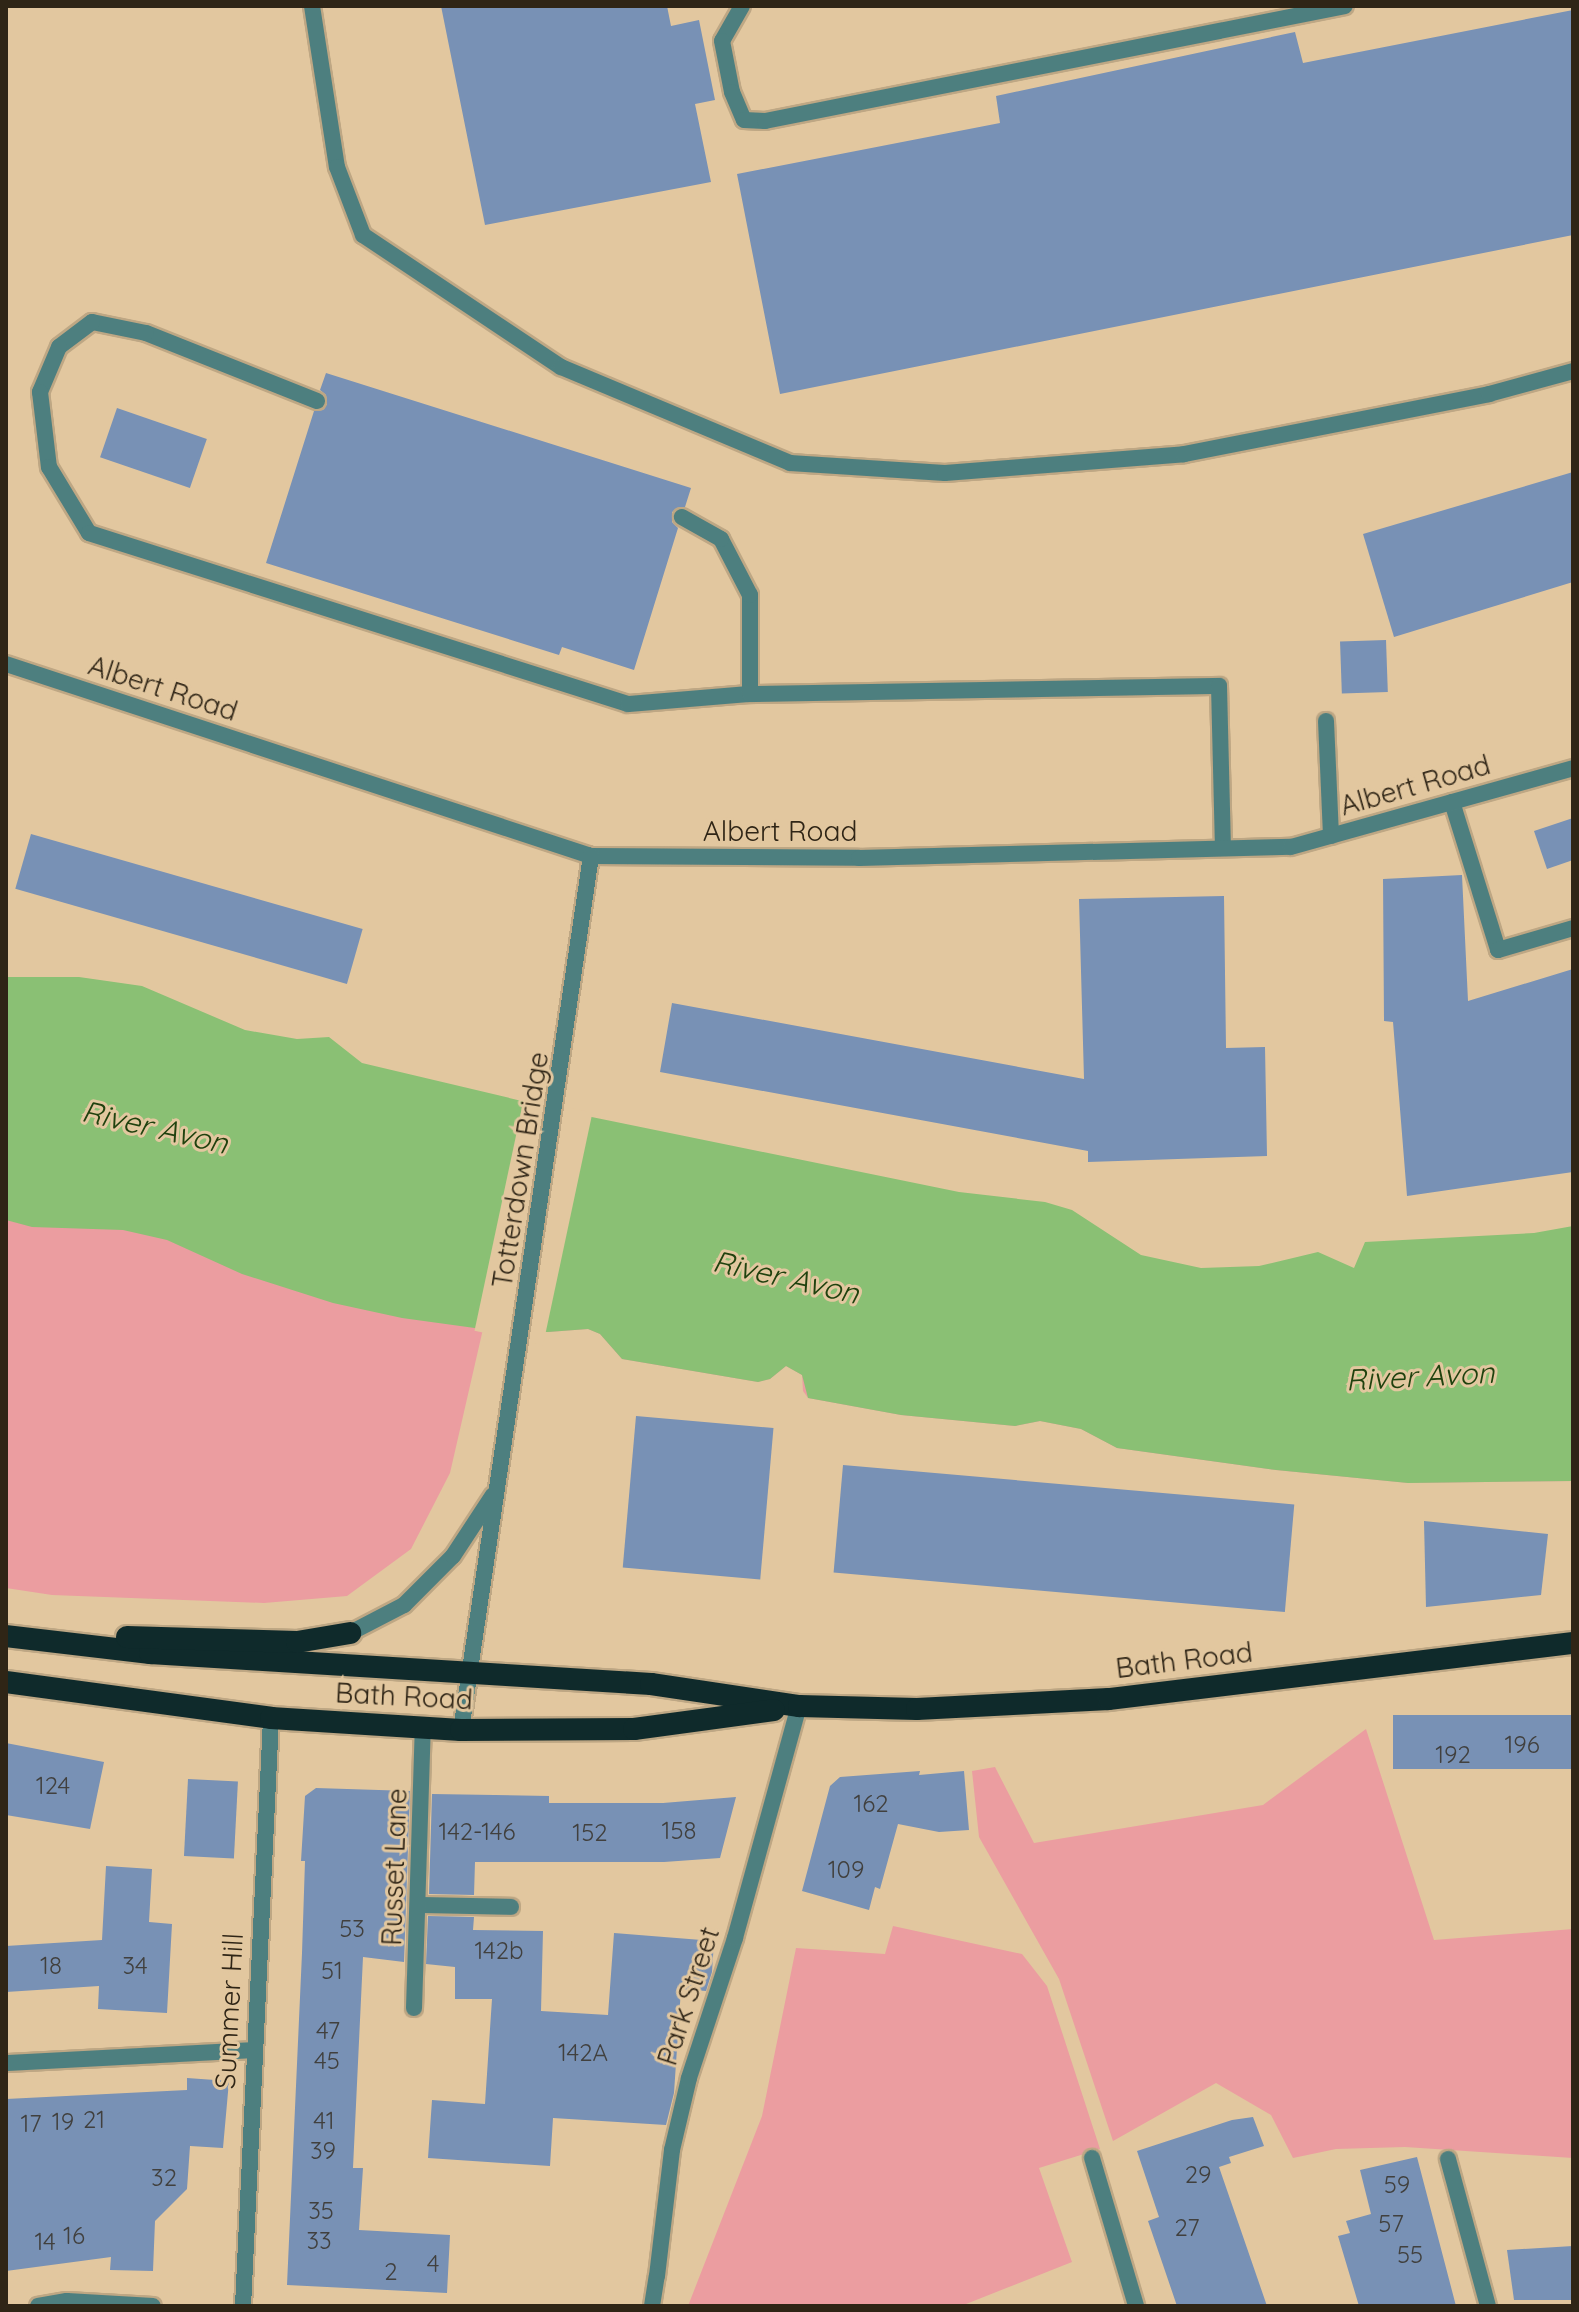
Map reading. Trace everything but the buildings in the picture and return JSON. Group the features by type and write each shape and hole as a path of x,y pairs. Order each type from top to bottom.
{"highway":[{"name":"Bath Road","path":"6,1634 297,1642 350,1633"},
{"name":"Bath Road","path":"6,1634 150,1653 651,1684 799,1706 944,1709 1109,1699 1573,1643"},
{"name":"Bath Road","path":"6,1682 271,1718 461,1730 634,1729 799,1706"}],"street":[{"path":"312,6 337,167 363,235 561,367 790,463 945,473 1184,454 1489,394 1573,371"},
{"path":"742,6 722,41 732,92 744,120 765,121 1345,6"},
{"path":"317,401 146,333 92,322 59,347 40,392 49,467 89,533 628,704 750,694 1219,686 1223,848"},
{"path":"682,517 721,539 750,595 750,694"},
{"name":"Albert Road","path":"6,664 591,856 859,858 1291,847 1573,768"},
{"path":"1326,721 1331,836"},
{"path":"1452,802 1498,950 1573,928"},
{"name":"Totterdown Bridge","path":"461,1730 591,856"},
{"name":"Totterdown Bridge","path":"350,1633 404,1605 453,1556 496,1491"},
{"name":"Park Street","path":"652,2306 672,2150 689,2078 735,1938 799,1706"},
{"name":"Summer Hill","path":"243,2306 252,2050 271,1718"},
{"name":"Russet Lane","path":"414,2008 423,1728"},
{"path":"418,1905 511,1907"},
{"path":"6,2063 252,2050"},
{"path":"1092,2158 1136,2306"},
{"path":"1448,2159 1488,2306"},
{"path":"38,2306 67,2301 153,2306"}],"shaded area":[{"path":"6,1137 1573,1481 1408,1483 1276,1470 1117,1448 1081,1429 1040,1421 1015,1426 901,1415 808,1398 803,1391 802,1375 786,1366 770,1379 758,1382 622,1359 600,1334 588,1329 548,1332 483,1329 450,1473 411,1549 347,1596 264,1603 52,1595 6,1588"},
{"path":"1366,1729 1434,1940 1573,1929 1573,2158 1405,2147 1336,2149 1293,2158 1271,2115 1216,2083 1113,2141 1059,1979 979,1837 972,1771 995,1767 1034,1843 1263,1805"},
{"path":"893,1926 1022,1954 1047,1986 1100,2149 1039,2168 1072,2262 961,2306 688,2306 762,2116 796,1948 885,1954"}],"water":[{"name":"River Avon","path":"6,977 79,977 142,986 245,1030 297,1039 329,1037 362,1063 577,1114 959,1192 1045,1202 1072,1210 1141,1255 1201,1268 1259,1266 1318,1252 1354,1268 1365,1242 1534,1233 1573,1226 1573,1481 1408,1483 1276,1470 1117,1448 1081,1429 1040,1421 1015,1426 901,1415 808,1398 802,1375 786,1366 770,1379 758,1382 622,1359 600,1334 588,1329 548,1332 482,1329 402,1318 333,1303 242,1274 167,1240 123,1230 32,1227 6,1220"}],"pier":[{"path":"524,1098 592,1113 543,1345 475,1331"}]}
